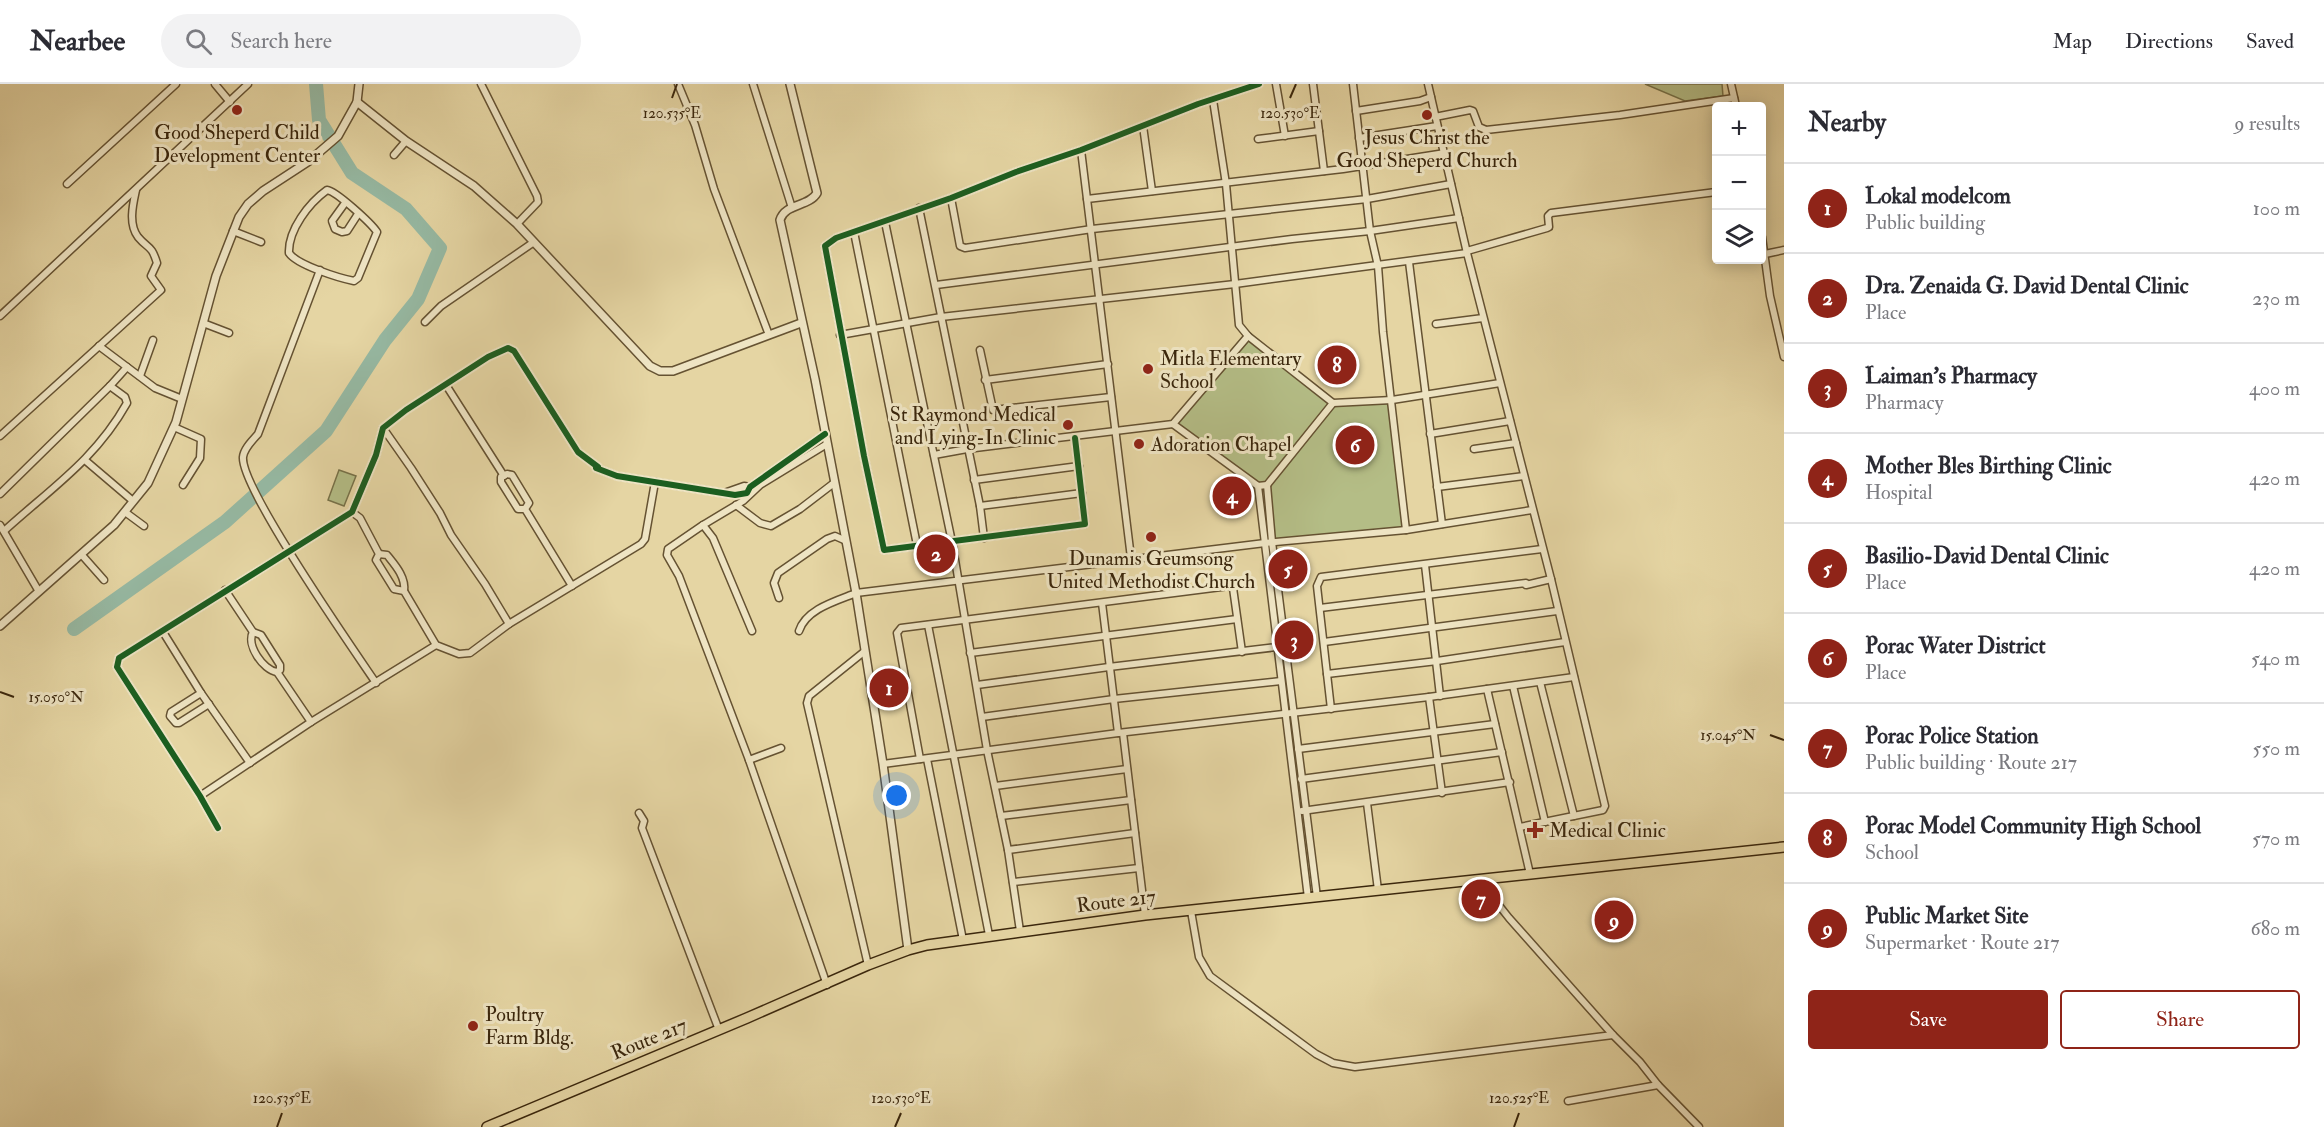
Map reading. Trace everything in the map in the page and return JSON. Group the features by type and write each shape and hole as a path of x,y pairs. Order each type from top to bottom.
{"main road":[{"name":"Route 217","path":"487,1127 908,950 1020,931 1145,915 1784,847"}],"street":[{"path":"67,184 176,84"},
{"path":"215,84 230,102"},
{"path":"0,316 248,84"},
{"path":"0,626 114,525 147,483 174,427 216,276 243,211 253,198 326,148 334,140 357,102 359,84"},
{"path":"482,84 537,196 538,202 517,224"},
{"path":"678,84 695,126 714,189 769,335"},
{"path":"753,84 792,208"},
{"path":"790,84 817,193 813,198 782,215 780,220 856,593 883,764 908,950"},
{"path":"1075,438 1085,522 1083,525 884,550 840,335 825,246 836,238 951,198 1016,171 1082,150 1198,104 1259,84"},
{"path":"1276,84 1285,136"},
{"path":"1313,84 1324,171"},
{"path":"1353,84 1370,231 1378,266 1383,332 1406,530"},
{"path":"1428,84 1483,318 1551,579 1605,806 1603,810 1520,827"},
{"path":"1731,84 1735,102"},
{"path":"1356,111 1420,101 1431,97"},
{"path":"1435,117 1470,110 1473,111 1479,128 1486,130 1610,117 1734,98"},
{"path":"1213,100 1226,184 1239,325 1248,336 1333,404 1392,400 1500,383"},
{"path":"357,102 406,141 474,186 517,224 650,366 660,371 690,367 801,323"},
{"path":"1143,126 1152,191"},
{"path":"1359,138 1437,126"},
{"path":"1258,139 1319,131"},
{"path":"394,155 406,141"},
{"path":"1082,150 1131,558"},
{"path":"1087,199 1226,184 1445,153"},
{"path":"951,198 960,246 965,248 1092,229 1367,199 1451,184"},
{"path":"0,436 161,290 151,276 157,263 153,249 136,234 132,211 136,189"},
{"path":"327,190 331,190 358,214 375,228 377,235 358,278 351,281 292,258 289,253 291,238 304,215 327,190"},
{"path":"840,335 941,317 1409,262 1467,252 1547,228 1549,227 1548,216 1551,213 1712,193"},
{"path":"345,203 332,221 335,229 342,232 347,231 358,214"},
{"path":"919,208 980,506 984,538"},
{"path":"936,285 1292,238 1335,236 1364,230 1460,218"},
{"path":"885,222 952,542 987,750 1008,850 1020,931"},
{"path":"233,231 261,243"},
{"path":"854,232 917,545"},
{"path":"425,322 441,306 534,242"},
{"path":"1766,254 1784,250"},
{"path":"1409,262 1442,524"},
{"path":"1766,262 1770,296 1784,357"},
{"path":"320,270 258,434 243,456 257,496 289,550 376,683"},
{"path":"1436,324 1483,318"},
{"path":"203,324 229,333"},
{"path":"934,455 1173,424 1248,336"},
{"path":"140,376 153,340"},
{"path":"99,346 156,389 182,399"},
{"path":"218,828 200,795 117,667 119,658 352,512 376,455 383,428 406,410 501,350 508,348 514,351 578,452 598,467 596,468 617,476 726,492 744,486 750,487 825,434"},
{"path":"980,350 991,409 994,411 1112,397"},
{"path":"986,380 1108,364"},
{"path":"0,494 110,387 126,367"},
{"path":"446,385 504,476"},
{"path":"38,590 2,528 86,461 105,438 127,404 125,397 110,387"},
{"path":"1313,897 1297,812 1284,715 1268,543 1267,485 1333,404"},
{"path":"1430,434 1510,421"},
{"path":"1173,424 1258,486 1267,485"},
{"path":"174,427 201,439 200,458 183,484"},
{"path":"383,428 441,513 451,535 509,624"},
{"path":"827,444 760,485 754,493 668,549 667,555 679,576 749,760 827,985"},
{"path":"1474,449 1516,444"},
{"path":"86,461 133,501"},
{"path":"974,480 1079,466"},
{"path":"510,474 529,503 525,509 518,509 501,482 500,479 504,476 510,474"},
{"path":"1437,487 1524,476"},
{"path":"379,554 387,555 394,564 405,582 404,591 436,645 459,654 470,653 509,624 645,539 656,482"},
{"path":"735,505 760,523 771,526 800,509 834,483"},
{"path":"1258,486 1281,599 1306,811 1313,897"},
{"path":"980,506 1082,493"},
{"path":"525,509 572,586"},
{"path":"799,631 805,618 831,602 856,593 1131,558 1406,530 1532,510"},
{"path":"125,512 144,526"},
{"path":"352,512 360,518 379,554"},
{"path":"703,525 713,538 752,631"},
{"path":"779,598 774,583 778,573 826,539 835,536 844,540"},
{"path":"1331,709 1317,584 1322,576 1542,549"},
{"path":"81,554 104,580"},
{"path":"379,554 376,560 394,589 404,591"},
{"path":"1425,565 1440,696"},
{"path":"1320,608 1526,583 1526,585 1551,579"},
{"path":"963,940 897,633 901,628 1229,586 1233,588 1242,652"},
{"path":"225,590 253,632 261,635 280,665 280,670 277,672"},
{"path":"1102,603 1109,667 1136,833 1145,915"},
{"path":"1324,642 1557,611"},
{"path":"970,653 1237,619"},
{"path":"928,625 989,936"},
{"path":"163,632 201,693 250,763"},
{"path":"253,632 250,645 267,668 277,672 311,722"},
{"path":"1327,674 1565,642"},
{"path":"200,795 311,722 436,645"},
{"path":"977,685 1277,647"},
{"path":"866,651 809,696 807,703 868,965"},
{"path":"883,764 1120,733 1440,696 1574,677"},
{"path":"982,717 1114,699 1281,681"},
{"path":"1540,682 1574,816"},
{"path":"1513,686 1545,822"},
{"path":"1486,689 1510,782 1530,874"},
{"path":"201,693 171,712 170,716 176,723 179,723 209,704"},
{"path":"1429,697 1442,793"},
{"path":"1298,749 1495,724"},
{"path":"749,760 781,748"},
{"path":"1301,778 1502,752"},
{"path":"994,786 1127,769"},
{"path":"1297,812 1510,782"},
{"path":"1001,816 1131,800"},
{"path":"1367,803 1378,890"},
{"path":"639,813 644,821 642,828 719,1030"},
{"path":"1008,850 1136,833"},
{"path":"1013,882 1139,868"},
{"path":"1478,879 1509,918 1613,1035 1640,1062 1658,1086 1699,1127"},
{"path":"1191,911 1199,957 1210,976 1316,1054 1333,1063 1356,1067 1613,1035"},
{"path":"1568,1101 1658,1086"}],"green space":[{"path":"1645,84 1722,84 1723,96 1685,101"},
{"path":"1248,336 1333,403 1392,400 1406,530 1272,542 1267,485 1258,486 1173,424"},
{"path":"339,470 356,476 344,506 328,500"}],"waterway":[{"path":"74,629 225,522 326,431 385,340 418,299 440,248 406,209 352,173 319,120 316,84"}],"cycle path":[{"path":"1075,438 1085,524 884,550 825,246 836,238 1081,150 1198,104 1259,84"},
{"path":"218,828 117,667 119,658 352,512 376,455 383,428 406,410 488,357 508,348 514,351 578,452 598,467 596,468 617,476 735,495 747,493 750,487 825,434"}],"place":[{"name":"Good Sheperd Child Development Center","path":"237,110"},
{"name":"Jesus Christ the Good Sheperd Church","path":"1427,115"},
{"name":"Porac Model Community High School","path":"1337,365"},
{"name":"Mitla Elementary School","path":"1148,369"},
{"name":"St Raymond Medical and Lying-In Clinic","path":"1068,425"},
{"name":"Adoration Chapel","path":"1139,444"},
{"name":"Porac Water District","path":"1355,445"},
{"name":"Mother Bles Birthing Clinic","path":"1232,496"},
{"name":"Dunamis Geumsong United Methodist Church","path":"1151,537"},
{"name":"Dra. Zenaida G. David Dental Clinic","path":"936,554"},
{"name":"Basilio-David Dental Clinic","path":"1288,569"},
{"name":"Laiman's Pharmacy","path":"1294,640"},
{"name":"Lokal modelcom","path":"889,688"},
{"name":"Medical Clinic","path":"1535,830"},
{"name":"Porac Police Station","path":"1481,899"},
{"name":"Public Market Site","path":"1614,920"},
{"name":"Poultry Farm Bldg.","path":"473,1026"}]}
